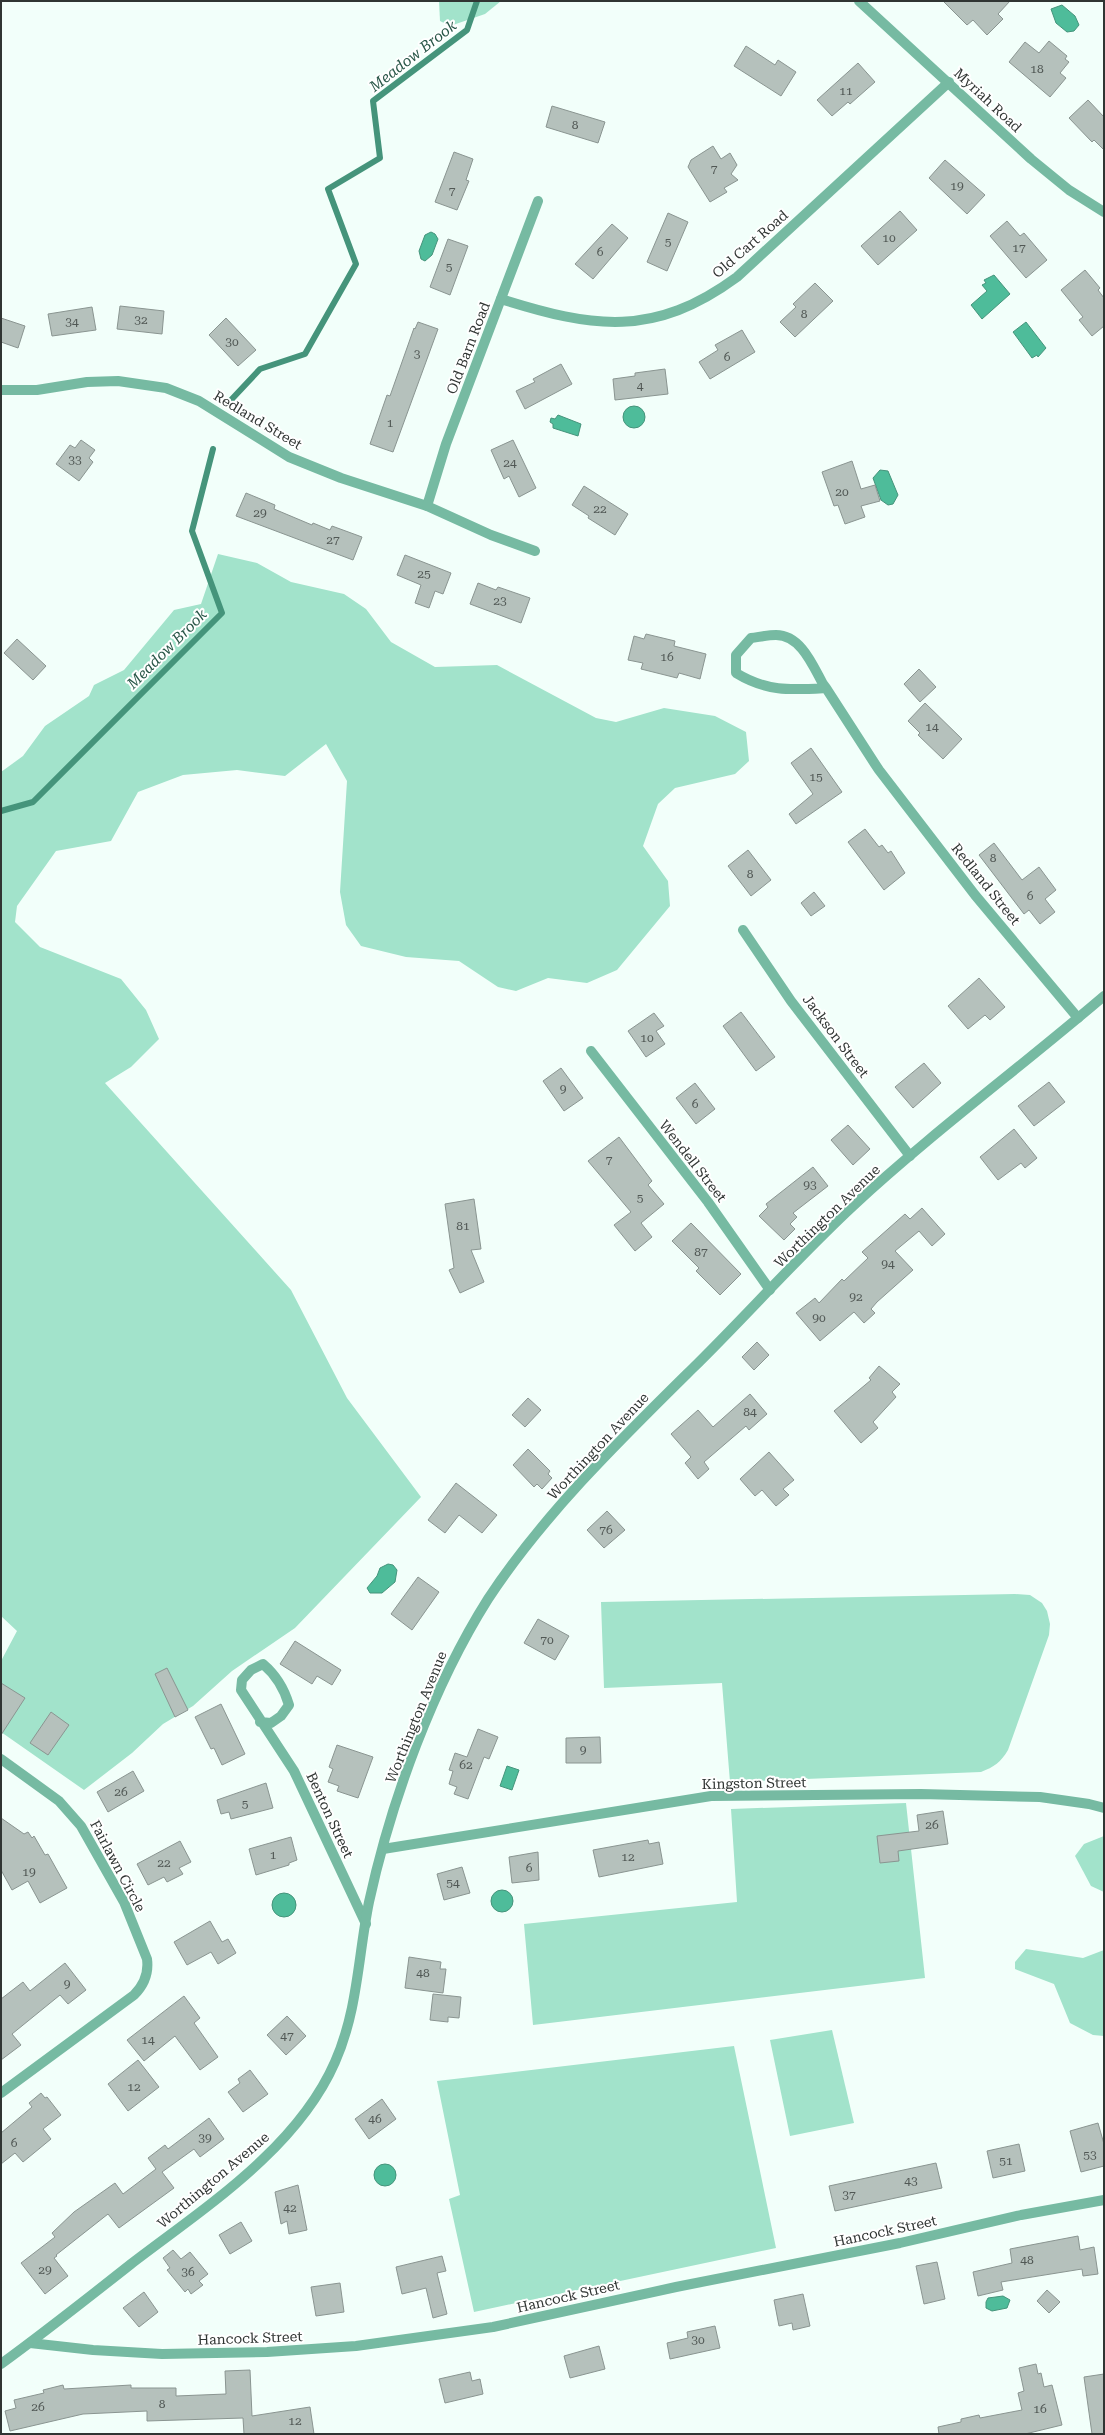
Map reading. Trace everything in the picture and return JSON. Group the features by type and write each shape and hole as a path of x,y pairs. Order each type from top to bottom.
{"street":[{"name":"Myriah Road","path":"859,1 1060,184 1104,212"},
{"name":"Old Cart Road","path":"501,299 555,315 618,323 637,322 660,317 703,298 737,277 949,82"},
{"name":"Old Barn Road","path":"427,506 446,444 538,201"},
{"name":"Redland Street","path":"1,390 37,390 87,382 118,381 166,388 199,401 288,457 341,478 427,506 491,535 535,550"},
{"name":"Redland Street","path":"826,688 781,690 752,683 736,673 736,655 751,638 778,635 796,641 810,659 826,688 875,764 975,895 1078,1018"},
{"name":"Jackson Street","path":"743,930 791,1001 910,1156"},
{"name":"Worthington Avenue","path":"1,2364 203,2210 248,2172 282,2140 307,2112 335,2062 350,2022 359,1978 366,1924 383,1849 411,1762 446,1676 460,1647 501,1580 538,1533 621,1438 852,1207 910,1156 1104,996"},
{"name":"Wendell Street","path":"591,1051 712,1208 770,1290"},
{"name":"Benton Street","path":"260,1722 271,1723 281,1716 289,1706 285,1691 272,1671 263,1664 251,1670 242,1680 241,1690 260,1722 294,1771 366,1924"},
{"name":"Fairlawn Circle","path":"1,1759 60,1801 81,1826 124,1902 147,1959 148,1968 144,1982 134,1996 1,2093"},
{"name":"Kingston Street","path":"383,1849 711,1796 921,1794 1040,1798 1089,1804 1104,1808"},
{"name":"Hancock Street","path":"30,2343 94,2350 162,2354 298,2351 356,2346 493,2326 676,2286 900,2243 1021,2214 1104,2200"}],"shaded area":[{"path":"439,1 501,1 485,14 450,26 440,21"},
{"path":"1062,5 1075,16 1079,25 1074,31 1067,32 1056,23 1051,9"},
{"path":"431,232 435,234 438,239 432,255 425,261 421,259 419,251 425,235"},
{"path":"994,275 1010,294 982,319 971,305 987,291 982,285 986,283 984,280"},
{"path":"1026,322 1046,348 1038,357 1037,355 1032,358 1013,332"},
{"path":"634,406 642,409 645,417 642,425 634,428 626,425 623,417 626,409"},
{"path":"558,415 581,424 578,436 553,428 553,424 550,422 551,418 555,419"},
{"path":"880,470 888,471 898,495 893,504 888,505 881,500 873,478"},
{"path":"218,554 257,563 291,582 344,594 366,609 391,642 435,667 497,665 596,718 616,722 664,708 715,716 746,732 749,761 735,774 675,788 658,804 643,846 668,881 670,906 617,970 587,983 548,978 516,991 498,987 459,961 406,957 361,946 346,925 340,892 347,781 326,744 285,776 237,770 183,775 138,792 111,841 56,851 17,906 15,922 40,947 121,979 146,1010 159,1039 131,1067 105,1083 291,1290 347,1398 421,1497 295,1628 232,1671 193,1706 163,1724 132,1753 84,1790 1,1732 1,1661 17,1631 1,1616 1,772 23,756 45,726 89,696 94,685 124,670 174,610 201,604"},
{"path":"388,1564 393,1565 397,1570 395,1582 382,1593 370,1593 367,1588 377,1576 380,1568"},
{"path":"1015,1594 1030,1595 1042,1603 1047,1611 1050,1624 1049,1635 1008,1750 997,1764 981,1772 730,1782 722,1683 604,1688 601,1602"},
{"path":"507,1766 519,1770 512,1790 500,1786"},
{"path":"906,1803 925,1978 533,2025 524,1924 737,1902 731,1809"},
{"path":"1104,1836 1104,1892 1091,1886 1075,1856 1084,1844"},
{"path":"502,1890 510,1893 513,1901 510,1909 502,1912 494,1909 491,1901 494,1893"},
{"path":"284,1893 293,1896 296,1905 293,1914 284,1917 275,1914 272,1905 275,1896"},
{"path":"1026,1949 1083,1958 1104,1950 1104,2036 1093,2035 1070,2023 1054,1984 1015,1969 1015,1962"},
{"path":"832,2030 854,2123 790,2136 770,2040"},
{"path":"734,2046 776,2248 474,2312 449,2199 460,2195 437,2081"},
{"path":"385,2164 393,2167 396,2175 393,2183 385,2186 377,2183 374,2175 377,2167"},
{"path":"1003,2296 1010,2300 1007,2308 992,2311 986,2308 988,2298"}],"building":[{"path":"943,1 1010,1 998,14 1003,19 987,35 973,20 967,25"},
{"path":"1049,41 1067,56 1065,59 1069,62 1060,73 1066,78 1050,97 1009,62 1025,42 1039,53"},
{"path":"746,46 775,65 778,60 796,72 781,96 734,66"},
{"path":"858,63 875,82 850,104 848,102 832,116 817,100"},
{"path":"1088,100 1104,117 1104,150 1094,140 1092,142 1069,118"},
{"path":"552,106 605,122 598,143 546,127"},
{"path":"713,146 721,159 730,153 737,165 731,174 738,180 724,188 727,192 710,202 688,167 691,160"},
{"path":"454,152 473,159 466,180 469,181 457,210 435,202"},
{"path":"945,160 985,195 967,214 929,178"},
{"path":"900,211 917,230 878,265 861,246"},
{"path":"668,213 688,222 667,271 647,262"},
{"path":"1007,221 1020,236 1024,233 1047,260 1026,278 990,236"},
{"path":"612,224 628,238 593,279 575,264"},
{"path":"448,239 468,246 450,295 430,287"},
{"path":"1085,270 1100,288 1098,290 1104,298 1104,326 1092,336 1079,320 1083,317 1061,290"},
{"path":"815,283 833,301 795,337 780,322 796,307 793,304"},
{"path":"120,306 164,311 162,334 117,329"},
{"path":"92,307 96,330 52,336 48,314"},
{"path":"1,318 25,326 18,348 1,342"},
{"path":"226,318 256,350 238,366 209,335"},
{"path":"418,322 438,329 393,452 370,444 387,395 390,396 414,328 415,329"},
{"path":"742,330 755,352 710,379 699,362 718,350 715,345"},
{"path":"561,364 572,384 525,409 516,391 535,382 533,379"},
{"path":"665,369 668,394 615,400 613,379 635,376 635,373"},
{"path":"81,440 95,450 89,458 93,462 79,481 56,464 70,445 75,448"},
{"path":"513,440 536,488 519,497 509,476 504,479 491,450"},
{"path":"852,461 861,489 875,485 880,501 861,506 865,517 845,524 838,505 834,506 822,472"},
{"path":"584,486 628,514 615,535 588,518 589,516 572,505"},
{"path":"246,493 275,505 274,509 312,525 313,523 330,530 332,526 362,537 353,560 236,516"},
{"path":"405,555 451,573 443,594 435,591 429,608 415,603 421,585 397,575"},
{"path":"478,583 496,590 498,587 530,598 521,623 470,604"},
{"path":"646,634 675,641 674,646 706,654 700,679 679,673 677,678 641,669 643,663 628,660 634,636 644,639"},
{"path":"17,639 46,666 33,680 4,653"},
{"path":"919,669 936,687 920,702 904,684"},
{"path":"925,703 962,739 943,759 918,735 920,733 908,721"},
{"path":"811,748 842,792 796,824 789,814 813,794 791,763"},
{"path":"865,829 879,847 882,845 888,853 891,851 905,873 884,890 848,842"},
{"path":"994,843 1022,880 1039,867 1056,890 1045,899 1055,912 1040,924 1029,910 1024,914 979,855"},
{"path":"748,850 771,880 751,896 728,866"},
{"path":"814,892 825,906 811,916 801,903"},
{"path":"979,978 1005,1007 990,1020 985,1015 968,1029 948,1006"},
{"path":"741,1012 775,1057 756,1071 723,1026"},
{"path":"654,1013 664,1026 656,1031 665,1044 646,1057 628,1031"},
{"path":"924,1063 941,1083 913,1108 895,1087"},
{"path":"561,1068 583,1098 564,1111 543,1081"},
{"path":"1049,1082 1065,1102 1034,1126 1018,1106"},
{"path":"695,1083 715,1109 696,1124 676,1098"},
{"path":"848,1125 870,1149 853,1165 831,1140"},
{"path":"1014,1129 1037,1158 1025,1168 1021,1163 998,1180 980,1157"},
{"path":"619,1137 652,1181 648,1185 664,1204 641,1223 652,1237 635,1251 614,1225 631,1212 588,1161"},
{"path":"813,1167 828,1186 793,1213 797,1217 790,1224 795,1229 784,1240 759,1216 768,1207 766,1204"},
{"path":"474,1199 481,1249 471,1250 484,1282 460,1293 449,1270 454,1268 445,1204"},
{"path":"922,1208 945,1234 932,1246 919,1231 895,1251 913,1270 877,1302 871,1309 875,1313 864,1323 854,1312 820,1341 796,1313 815,1298 819,1303 842,1279 844,1281 868,1258 862,1252 905,1214 910,1219"},
{"path":"691,1223 741,1274 720,1295 696,1271 699,1268 672,1241"},
{"path":"757,1342 769,1355 754,1370 742,1357"},
{"path":"879,1366 900,1384 892,1392 896,1397 873,1422 878,1428 861,1443 834,1411 871,1380 869,1378"},
{"path":"750,1394 767,1414 749,1430 746,1426 704,1462 709,1469 698,1479 685,1463 691,1457 671,1434 698,1410 713,1427"},
{"path":"528,1398 541,1410 525,1427 512,1415"},
{"path":"528,1449 550,1471 548,1474 552,1478 542,1489 537,1484 534,1487 513,1465"},
{"path":"769,1452 794,1480 783,1489 789,1495 776,1506 762,1490 755,1496 740,1479"},
{"path":"456,1483 497,1515 482,1533 459,1515 445,1533 428,1520"},
{"path":"607,1511 625,1530 604,1548 587,1530"},
{"path":"418,1577 439,1592 412,1630 391,1614"},
{"path":"538,1619 569,1636 555,1660 524,1643"},
{"path":"295,1641 341,1670 332,1685 317,1676 312,1684 280,1664"},
{"path":"167,1668 188,1710 175,1717 155,1674"},
{"path":"1,1683 25,1698 1,1735"},
{"path":"221,1704 245,1754 222,1765 214,1748 211,1749 195,1717"},
{"path":"51,1712 69,1725 48,1755 30,1743"},
{"path":"478,1729 498,1737 489,1759 484,1757 468,1799 454,1794 457,1787 449,1784 453,1771 449,1770 455,1753 467,1757"},
{"path":"600,1737 601,1763 566,1763 566,1738"},
{"path":"337,1745 373,1757 358,1798 337,1791 339,1786 328,1782 333,1769 329,1767"},
{"path":"133,1771 144,1791 108,1812 97,1792"},
{"path":"266,1783 273,1808 231,1819 229,1812 221,1814 217,1800"},
{"path":"943,1811 948,1844 898,1851 899,1861 880,1863 877,1836 919,1831 917,1815"},
{"path":"1,1818 24,1834 28,1832 32,1838 34,1836 45,1855 48,1854 67,1888 40,1903 28,1881 12,1890 1,1870"},
{"path":"291,1837 297,1860 289,1863 289,1865 256,1875 249,1849"},
{"path":"648,1840 649,1844 659,1842 663,1864 599,1877 593,1850"},
{"path":"180,1841 191,1862 179,1868 183,1874 167,1882 164,1877 148,1885 137,1864"},
{"path":"538,1852 539,1880 512,1883 509,1857"},
{"path":"462,1867 470,1893 444,1900 437,1874"},
{"path":"210,1921 222,1942 228,1939 236,1953 218,1964 211,1952 187,1965 174,1942"},
{"path":"409,1957 441,1962 440,1969 446,1969 443,1993 405,1988"},
{"path":"65,1963 86,1990 68,2004 60,1995 12,2034 21,2045 1,2060 1,1999 23,1982 30,1991"},
{"path":"433,1994 461,1997 459,2018 448,2017 448,2022 430,2020"},
{"path":"184,1996 200,2018 194,2023 218,2057 200,2070 175,2036 144,2061 127,2040"},
{"path":"287,2016 306,2036 286,2055 267,2035"},
{"path":"138,2060 159,2087 128,2111 108,2084"},
{"path":"250,2070 268,2094 243,2112 228,2092 240,2083 238,2079"},
{"path":"41,2093 45,2098 47,2097 61,2115 43,2129 51,2139 23,2162 15,2153 1,2164 1,2133 32,2107 29,2103"},
{"path":"382,2099 396,2119 369,2139 355,2119"},
{"path":"209,2118 224,2139 200,2157 194,2149 162,2172 174,2188 119,2228 108,2214 56,2255 57,2256 54,2258 68,2276 45,2294 21,2263 55,2237 52,2233 74,2212 115,2183 123,2194 156,2169 148,2158 165,2145 168,2149"},
{"path":"1098,2123 1104,2144 1104,2166 1081,2172 1070,2131"},
{"path":"1019,2144 1025,2171 993,2178 987,2151"},
{"path":"936,2163 942,2188 835,2211 829,2186"},
{"path":"298,2185 307,2230 289,2234 287,2221 281,2224 275,2192"},
{"path":"241,2222 252,2241 230,2254 219,2235"},
{"path":"1078,2236 1080,2250 1094,2247 1098,2274 1083,2276 1082,2269 1001,2282 1003,2290 978,2296 973,2272 1012,2263 1010,2249"},
{"path":"173,2250 181,2259 190,2252 208,2274 199,2281 203,2285 191,2294 188,2289 185,2292 167,2270 170,2268 163,2258"},
{"path":"442,2256 446,2271 437,2273 447,2314 433,2318 426,2288 402,2294 396,2267"},
{"path":"937,2262 945,2299 924,2304 916,2266"},
{"path":"340,2283 344,2312 316,2316 311,2287"},
{"path":"1047,2290 1060,2302 1049,2313 1037,2301"},
{"path":"144,2292 158,2312 139,2327 123,2308"},
{"path":"803,2294 810,2326 793,2330 792,2323 779,2326 774,2300"},
{"path":"715,2326 720,2348 670,2359 667,2343 688,2338 687,2332"},
{"path":"599,2346 605,2369 570,2378 564,2356"},
{"path":"1036,2364 1038,2374 1041,2373 1044,2387 1052,2385 1062,2425 1025,2434 939,2434 938,2427 961,2422 961,2419 979,2415 980,2418 1022,2410 1018,2393 1024,2391 1019,2368"},
{"path":"250,2370 252,2416 310,2407 314,2434 244,2434 243,2418 147,2421 147,2411 83,2414 10,2431 5,2411 16,2408 14,2400 44,2393 43,2390 63,2385 64,2389 131,2385 131,2388 176,2388 176,2396 226,2394 225,2371"},
{"path":"470,2372 472,2381 480,2379 483,2394 445,2403 439,2379"},
{"path":"1104,2374 1104,2434 1092,2434 1084,2377"}],"waterway":[{"name":"Meadow Brook","path":"231,400 260,369 305,354 356,264 328,189 380,158 373,101 467,30 477,1"},
{"name":"Meadow Brook","path":"1,811 33,802 222,613 192,531 213,449"}]}
